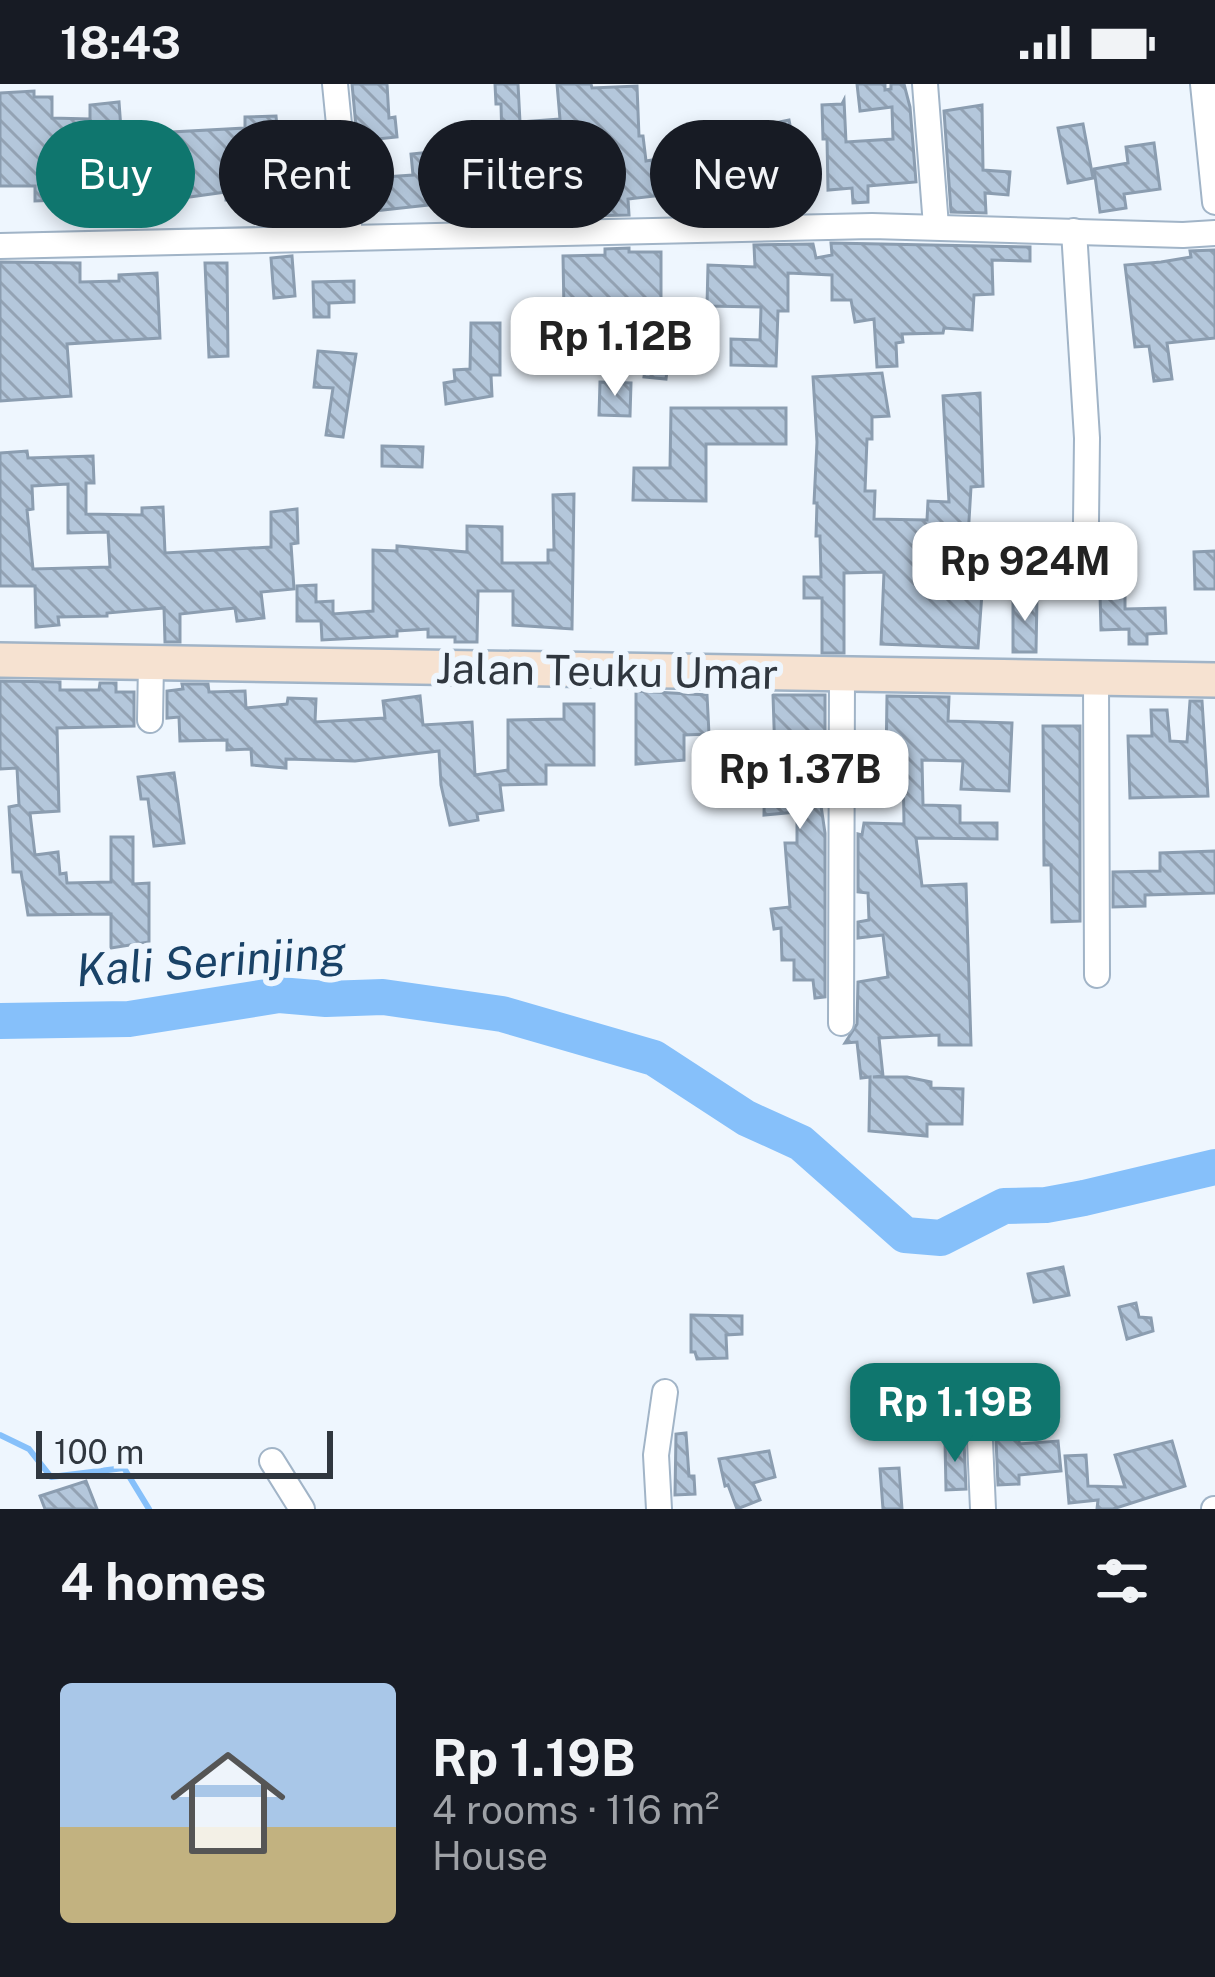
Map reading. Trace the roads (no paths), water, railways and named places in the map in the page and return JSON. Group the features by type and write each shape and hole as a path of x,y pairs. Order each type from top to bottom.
{"main road":[{"name":"Jalan Teuku Umar","path":"0,660 1215,680"}],"street":[{"path":"335,84 350,236"},
{"path":"925,84 936,226"},
{"path":"1204,84 1215,202"},
{"path":"0,246 936,226 1215,232"},
{"path":"1074,231 1087,438 1085,522"},
{"path":"150,720 151,663"},
{"path":"841,1023 842,674"},
{"path":"1096,679 1097,975"},
{"path":"659,1509 656,1455 665,1392"},
{"path":"980,1442 983,1509"},
{"path":"272,1461 302,1509"}],"waterway":[{"name":"Kali Serinjing","path":"0,1021 129,1019 279,995 383,997 502,1014 654,1058 746,1118 801,1143 905,1235 941,1238 1004,1206 1084,1198 1215,1167"},
{"path":"0,1435 29,1449 51,1477 124,1468 149,1509"}]}
